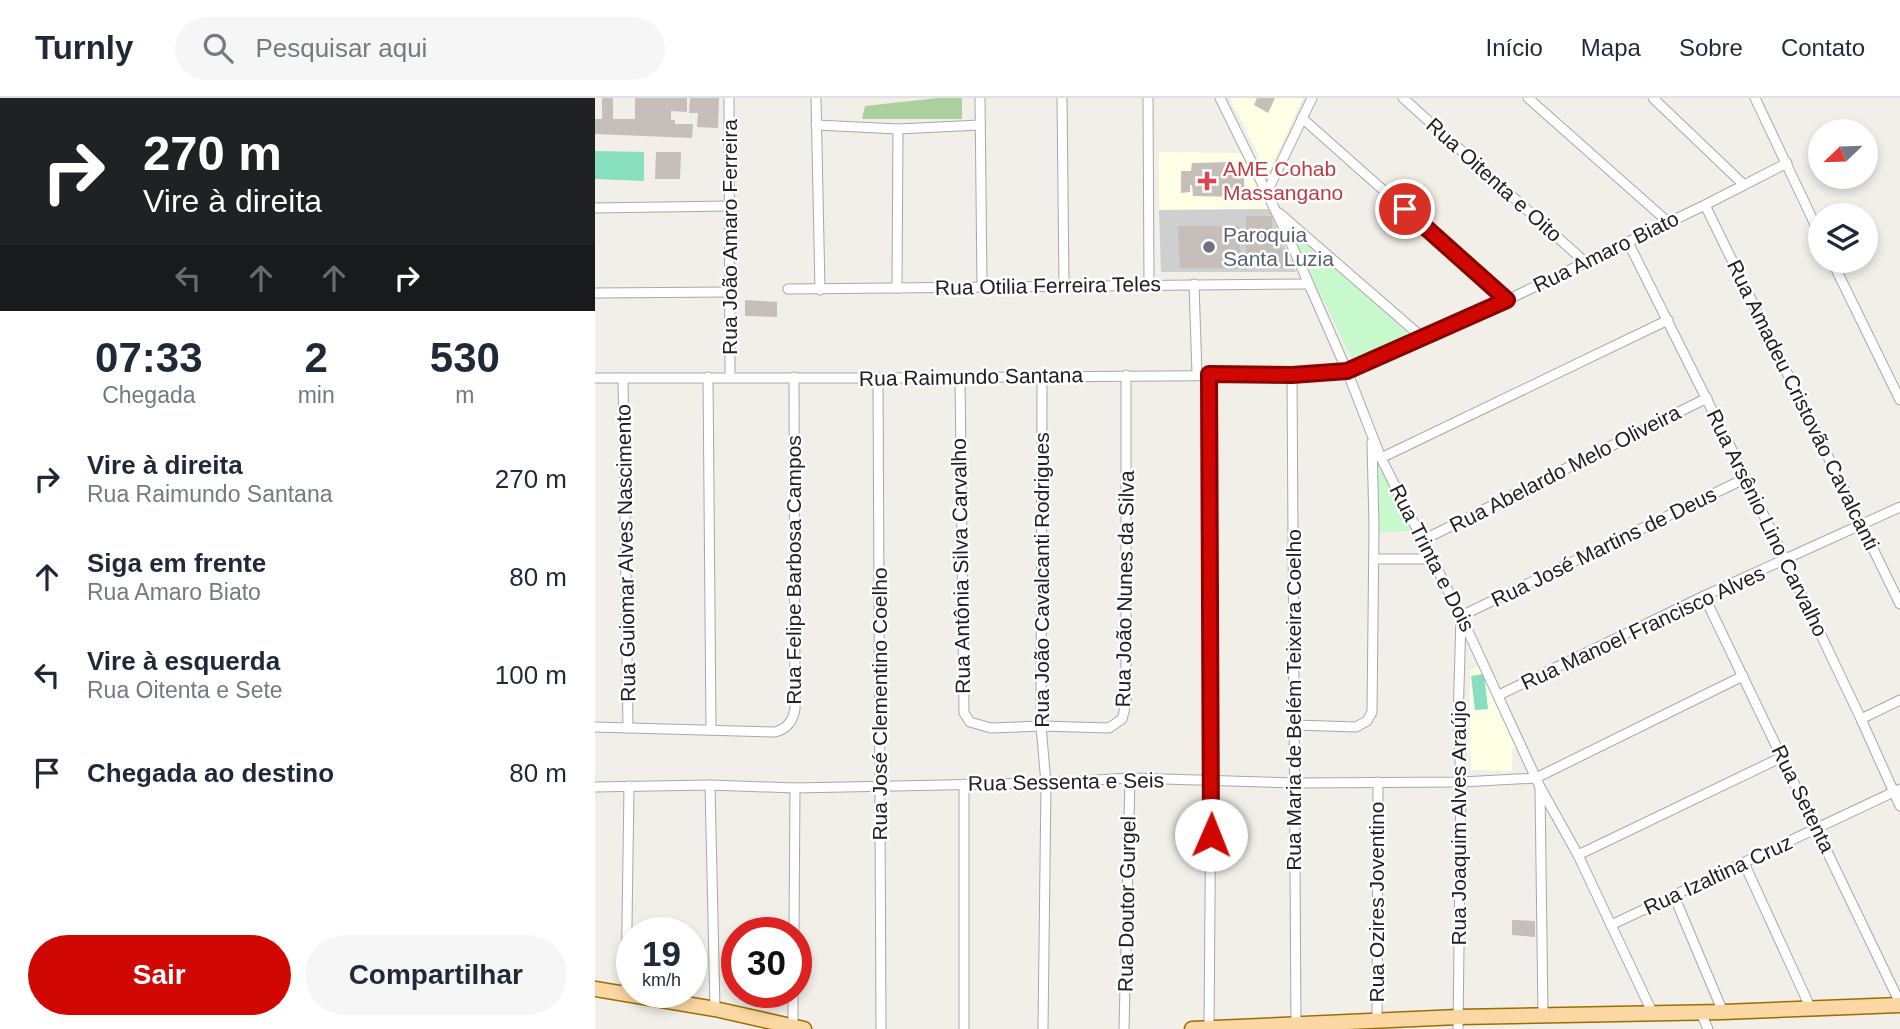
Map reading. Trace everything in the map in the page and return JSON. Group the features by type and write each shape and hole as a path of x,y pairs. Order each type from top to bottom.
{"main road":[{"path":"595,989 616,992"},
{"path":"1192,1029 1377,1022 1458,1023 1543,1017 1900,1004"},
{"path":"707,1008 798,1028"}],"street":[{"name":"Rua João Amaro Ferreira","path":"729,98 730,376"},
{"path":"816,98 820,290"},
{"path":"979,98 982,286"},
{"path":"1062,98 1064,285"},
{"path":"1148,98 1149,284"},
{"name":"Rua Trinta e Dois","path":"1220,98 1309,284 1381,458 1461,616 1538,782 1578,855 1653,1014"},
{"path":"1266,192 1312,98"},
{"name":"Rua Oitenta e Oito","path":"1403,98 1585,262"},
{"path":"1528,98 1668,222"},
{"path":"1653,98 1744,185"},
{"path":"1755,98 1808,209"},
{"path":"1302,118 1507,300"},
{"path":"816,125 898,129 980,125"},
{"path":"897,288 898,129"},
{"name":"Rua Amaro Biato","path":"1347,371 1507,300 1787,163"},
{"name":"Rua Amadeu Cristovão Cavalcanti","path":"1705,205 1900,604"},
{"path":"595,208 730,206"},
{"path":"1275,210 1423,338"},
{"name":"Rua Arsênio Lino Carvalho","path":"1627,242 1746,478 1896,791 1900,806"},
{"path":"1838,273 1900,400"},
{"path":"1194,284 1197,374"},
{"name":"Rua Otilia Ferreira Teles","path":"788,289 1309,284"},
{"path":"595,293 729,292"},
{"path":"1381,458 1668,320"},
{"name":"Rua Raimundo Santana","path":"595,378 730,376 877,379 1126,374 1292,375 1347,371"},
{"name":"Rua João Nunes da Silva","path":"1041,726 1109,728 1122,719 1125,710 1126,374"},
{"path":"1209,374 1212,779 1209,1028"},
{"name":"Rua Maria de Belém Teixeira Coelho","path":"1292,375 1296,1026"},
{"name":"Rua João Cavalcanti Rodrigues","path":"1042,376 1041,726 1046,783 1043,1029"},
{"path":"708,377 711,728"},
{"name":"Rua Felipe Barbosa Campos","path":"595,727 711,728 775,732 785,728 793,715 794,377"},
{"name":"Rua Antônia Silva Carvalho","path":"960,377 964,713 967,719 977,726 1041,726"},
{"name":"Rua Guiomar Alves Nascimento","path":"624,378 628,728"},
{"name":"Rua José Clementino Coelho","path":"877,379 881,1029"},
{"name":"Rua Abelardo Melo Oliveira","path":"1423,540 1707,398"},
{"path":"1294,724 1356,727 1370,717 1373,692 1374,559 1372,432"},
{"name":"Rua José Martins de Deus","path":"1461,616 1746,478"},
{"name":"Rua Manoel Francisco Alves","path":"1499,695 1705,596 1900,507"},
{"path":"1374,559 1431,559"},
{"name":"Rua Setenta","path":"1705,596 1900,1004"},
{"name":"Rua Joaquim Alves Araújo","path":"1458,1023 1461,782 1458,721 1461,616"},
{"path":"1543,1017 1538,782 1743,676"},
{"path":"1861,719 1900,700"},
{"path":"1578,855 1782,757"},
{"name":"Rua Sessenta e Seis","path":"595,787 710,785 795,788 1046,783 1130,778 1295,783 1538,782"},
{"name":"Rua Doutor Gurgel","path":"1124,1029 1130,778"},
{"name":"Rua Ozires Joventino","path":"1377,1022 1378,782"},
{"path":"964,784 964,1029"},
{"path":"710,785 715,1009"},
{"path":"626,917 629,786"},
{"path":"794,917 795,788"},
{"name":"Rua Izaltina Cruz","path":"1611,925 1896,791"},
{"path":"1744,863 1811,1009"},
{"path":"1674,896 1723,1012"},
{"path":"795,1008 798,1028"},
{"path":"1702,1013 1708,1029"}],"shaded area":[{"path":"1230,98 1303,98 1268,174"},
{"name":"AME Cohab Massangano","path":"1159,152 1242,153 1269,209 1159,210"},
{"path":"1269,209 1296,272 1161,272 1159,210"},
{"path":"1481,665 1518,748 1512,748 1512,771 1471,770 1470,670"}],"green space":[{"path":"962,98 962,119 862,119 865,106"},
{"path":"595,151 644,152 644,181 595,179"},
{"path":"1294,234 1407,332 1407,336 1357,360 1352,359 1292,236"},
{"path":"1376,457 1414,531 1377,532"},
{"path":"1484,674 1488,709 1475,710 1471,676"}],"building":[{"path":"602,98 613,98 613,119 635,119 635,98 687,98 687,112 671,111 671,120 675,120 675,124 693,124 692,138 595,134 595,119 602,119"},
{"path":"690,98 719,98 718,128 697,127 698,113 689,113"},
{"path":"1257,98 1275,98 1268,113 1254,105"},
{"path":"656,152 681,152 680,179 655,179"},
{"path":"1233,162 1233,169 1244,168 1244,197 1193,196 1192,185 1190,192 1181,193 1181,171 1191,171 1192,163"},
{"path":"1246,216 1272,216 1272,228 1290,268 1246,268"},
{"name":"Paroquia Santa Luzia","path":"1178,226 1239,226 1241,268 1180,268"},
{"path":"745,300 777,302 777,317 745,316"},
{"path":"1512,920 1535,921 1535,937 1512,935"}],"place":[{"name":"AME Cohab Massangano","path":"1207,181"},
{"name":"Paroquia Santa Luzia","path":"1209,247"}],"route":[{"path":"1211,835 1209,374 1292,375 1347,371 1507,300 1405,209"}]}
